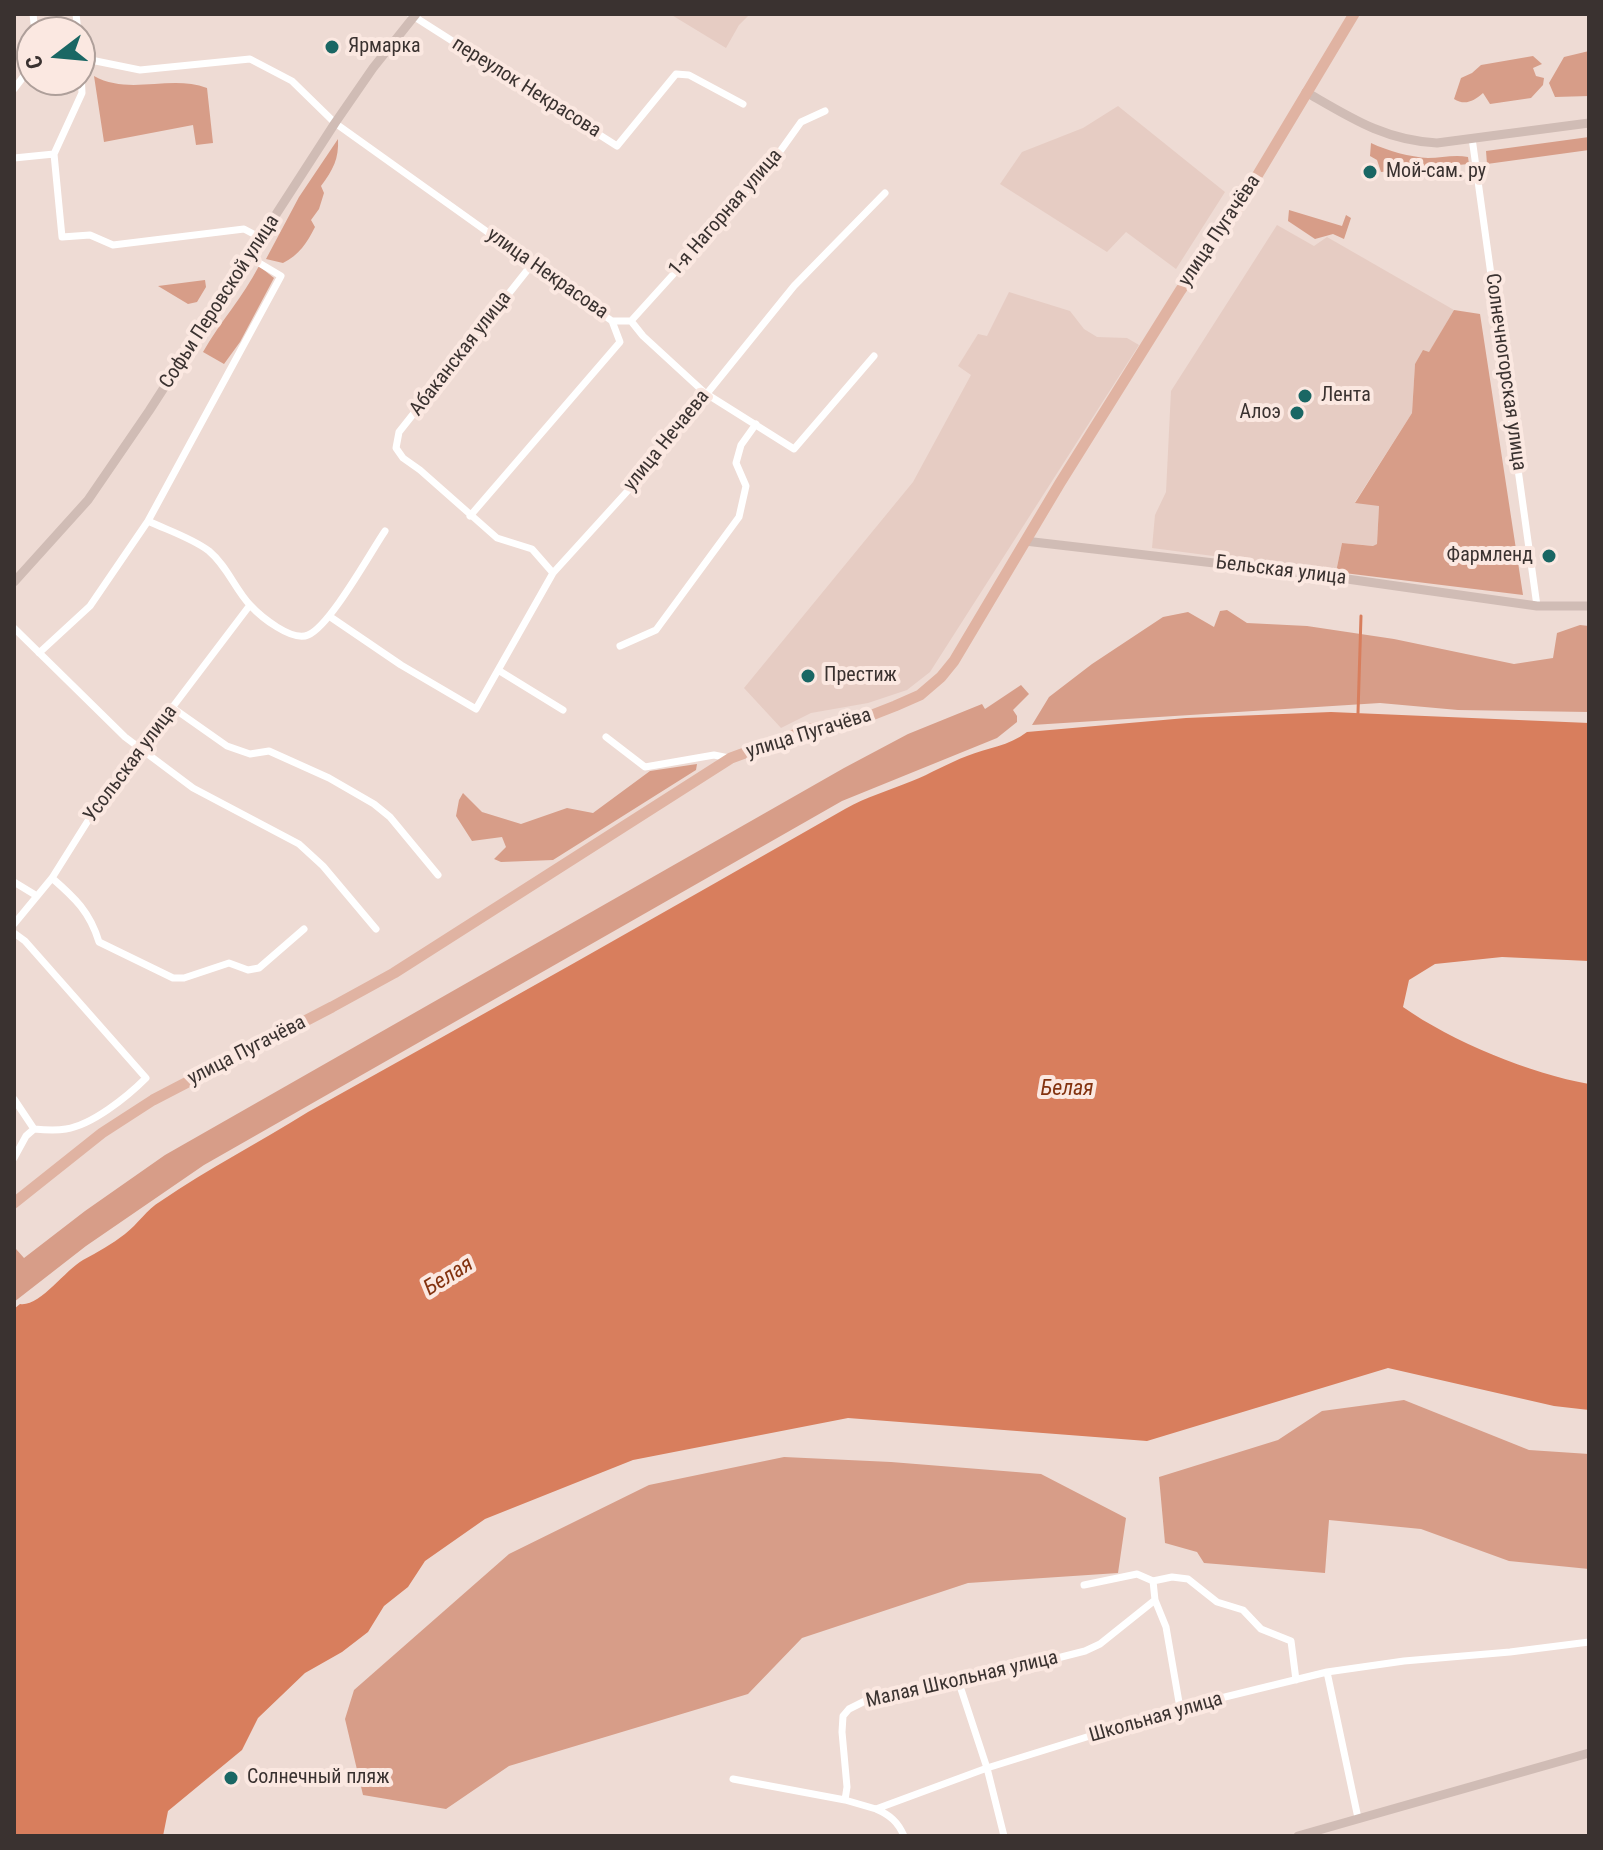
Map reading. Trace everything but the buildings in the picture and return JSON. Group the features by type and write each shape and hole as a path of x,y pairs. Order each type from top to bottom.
{"main road":[{"name":"улица Пугачёва","path":"14,1203 102,1133 153,1100 394,973 731,758 810,729 872,715 920,695 941,677 954,661 1180,291 1239,206 1354,14"}],"street":[{"name":"переулок Некрасова","path":"413,15 617,146 676,74 685,73 743,104"},
{"name":"Софьи Перовской улица","path":"14,582 88,500 335,123 413,15"},
{"name":"улица Некрасова","path":"96,61 140,70 250,59 292,81 335,123 612,321 631,321 705,393 794,449 874,356"},
{"path":"1306,92 1360,124 1393,137 1437,143 1589,123"},
{"path":"81,96 54,154 62,237 90,235 113,245 244,229 261,238"},
{"name":"1-я Нагорная улица","path":"631,321 781,150 801,122 825,111"},
{"name":"Солнечногорская улица","path":"1472,138 1537,606"},
{"path":"14,158 54,154"},
{"name":"улица Нечаева","path":"329,616 401,665 476,709 553,573 633,485 794,286 885,193"},
{"path":"39,653 90,606 148,521 281,276 249,257"},
{"name":"Абаканская улица","path":"470,516 403,458 396,448 399,432 533,263"},
{"path":"553,573 532,549 497,538 470,516 620,342 612,321"},
{"path":"620,646 656,630 739,517 746,486 736,463 741,445 756,424"},
{"path":"148,521 209,551 233,578 250,605 286,633 302,636 310,635 329,616 385,531"},
{"name":"Бельская улица","path":"1025,541 1326,576 1537,606 1589,606"},
{"name":"Усольская улица","path":"14,924 52,878 96,808 250,605"},
{"path":"14,628 142,750 193,788 299,844 323,866 376,929"},
{"path":"498,670 563,710"},
{"path":"173,708 227,746 250,754 269,751 329,778 374,804 390,817 438,875"},
{"path":"606,737 645,767 714,755 731,758"},
{"path":"52,878 73,896 93,920 99,942 173,978 184,978 229,963 248,970 259,968 304,929"},
{"path":"14,882 37,896"},
{"path":"14,933 25,941 146,1078 110,1108 81,1124 68,1129 34,1129 26,1136 14,1158"},
{"path":"14,1099 34,1129"},
{"path":"1084,1585 1137,1574 1153,1581 1172,1577 1188,1579 1217,1602 1243,1610 1261,1629 1291,1641 1296,1680"},
{"path":"1153,1581 1155,1600 1166,1627 1180,1708"},
{"name":"Малая Школьная улица","path":"845,1800 847,1787 842,1732 843,1716 849,1709 873,1697 959,1683 1085,1651 1100,1644 1155,1600"},
{"name":"Школьная улица","path":"876,1809 987,1768 1180,1708 1327,1672 1589,1642"},
{"path":"1327,1672 1358,1818"},
{"path":"959,1683 987,1768 1004,1836"},
{"path":"1298,1836 1589,1753"},
{"path":"733,1779 845,1800 876,1809 900,1826 904,1836"}],"shaded area":[{"path":"670,14 750,14 739,25 726,48"},
{"path":"1589,51 1589,96 1555,97 1549,83 1564,57"},
{"path":"1533,56 1542,64 1533,68 1536,76 1544,78 1543,85 1531,98 1490,104 1483,93 1469,102 1454,99 1461,78 1481,65"},
{"path":"96,77 122,84 179,83 207,88 213,143 196,145 193,125 104,142"},
{"path":"1118,106 1225,192 1176,269 1126,232 1107,252 1000,184 1022,152 1083,128"},
{"path":"1589,137 1589,150 1487,164 1486,151"},
{"path":"338,139 336,158 321,186 324,193 319,209 311,220 315,227 309,238 298,252 283,263 266,259 299,197"},
{"path":"1371,143 1414,156 1468,157 1469,164 1381,172 1377,160 1370,156"},
{"path":"1289,210 1342,226 1346,215 1351,218 1344,239 1333,234 1315,239 1288,221"},
{"path":"1277,225 1314,246 1327,237 1454,310 1429,353 1415,364 1412,413 1355,502 1379,505 1377,544 1342,543 1336,572 1152,548 1155,515 1166,492 1171,391"},
{"path":"259,266 274,278 240,342 224,364 203,352"},
{"path":"205,280 206,287 197,302 188,304 158,286"},
{"path":"1009,292 1070,311 1084,329 1097,337 1127,338 1139,345 930,672 907,690 868,703 811,713 781,728 744,688 913,482 971,375 958,366 978,334 987,336"},
{"path":"1454,310 1480,314 1523,595 1336,572 1342,543 1377,544 1379,506 1355,503 1412,413 1415,364 1423,350 1429,352"},
{"path":"1227,610 1247,623 1307,626 1394,639 1514,664 1553,658 1557,633 1580,625 1589,626 1589,712 1458,710 1380,703 1032,725 1049,697 1163,617 1188,612 1214,627 1220,611"},
{"path":"1021,685 1029,694 1013,710 1017,722 997,738 842,801 204,1165 86,1246 14,1302 16,1249 24,1258 165,1155 844,768 908,734 982,704 985,709"},
{"path":"697,764 696,770 553,860 501,862 494,859 506,847 502,837 472,841 456,816 463,793 482,812 521,824 567,808 593,813 650,771"},
{"path":"1404,1400 1529,1450 1589,1454 1589,1569 1509,1561 1421,1529 1329,1520 1325,1573 1204,1563 1197,1552 1165,1543 1159,1477 1278,1440 1322,1411"},
{"path":"784,1457 1041,1474 1126,1518 1118,1573 968,1583 802,1638 748,1694 509,1766 446,1809 363,1795 345,1719 354,1690 509,1554 649,1485"}],"water":[{"name":"Белая","path":"1331,712 1589,723 1589,961 1502,957 1435,964 1409,980 1403,1007 1444,1032 1492,1054 1542,1073 1589,1084 1589,1410 1554,1406 1388,1368 1147,1441 848,1418 633,1460 485,1519 425,1561 408,1587 384,1606 368,1632 342,1652 305,1673 258,1718 242,1750 168,1811 163,1836 14,1836 14,1309 36,1300 76,1265 125,1234 156,1205 179,1189 308,1112 861,801 975,753 1005,744 1027,732 1186,718"}],"waterway":[{"path":"1358,713 1361,616"}],"place":[{"name":"Ярмарка","path":"332,47"},
{"name":"Мой-сам. ру","path":"1370,172"},
{"name":"Лента","path":"1305,396"},
{"name":"Алоэ","path":"1297,413"},
{"name":"Фармленд","path":"1549,556"},
{"name":"Престиж","path":"808,676"},
{"name":"Солнечный пляж","path":"231,1778"}]}
